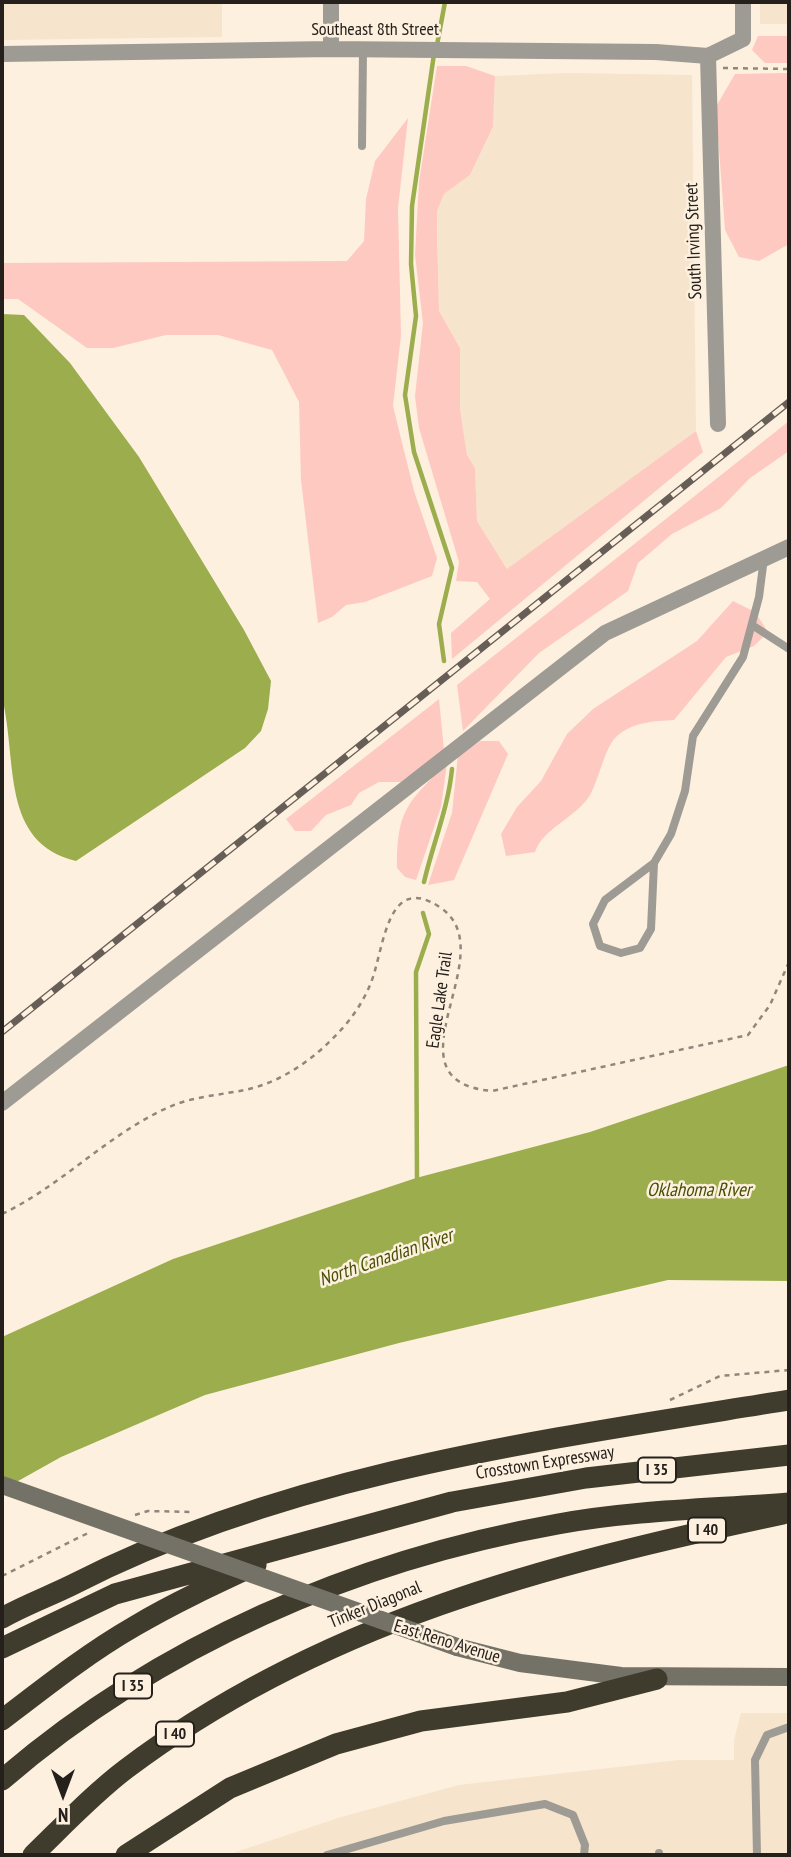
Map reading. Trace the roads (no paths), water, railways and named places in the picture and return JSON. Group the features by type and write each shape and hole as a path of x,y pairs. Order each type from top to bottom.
{"highway":[{"path":"2,1618 115,1561 189,1533 357,1482 546,1439 789,1400"},
{"name":"Crosstown Expressway","path":"312,1538 452,1502 524,1488 789,1455"},
{"name":"I 35","path":"2,1780 85,1717 150,1675 274,1609 342,1580 471,1543 559,1524 789,1503"},
{"name":"Tinker Diagonal","path":"33,1855 124,1771 175,1734 228,1699 338,1644 428,1608 523,1576 625,1548 789,1513"},
{"path":"2,1720 132,1628 178,1602 312,1538"},
{"name":"I 35","path":"2,1648 115,1594 312,1538"},
{"path":"126,1855 230,1788 336,1744 421,1721 567,1702 657,1679"}],"main road":[{"name":"East Reno Avenue","path":"2,1485 457,1647 520,1663 573,1672 657,1679 789,1677"}],"street":[{"path":"331,2 331,49"},
{"path":"708,56 743,39 743,2"},
{"name":"Southeast 8th Street","path":"2,54 363,49 656,52 708,56"},
{"name":"South Irving Street","path":"708,56 718,424"},
{"path":"2,1103 605,633 789,547"}],"lane":[{"path":"362,146 363,49"},
{"path":"654,863 651,929 640,948 621,953 600,946 593,924 606,900 624,883 654,863 671,834 681,802 693,736 743,657 765,568 764,558"},
{"path":"752,625 789,649"},
{"path":"757,1855 755,1760 767,1735 789,1727"},
{"path":"327,1855 444,1821 545,1804 573,1815 585,1845 584,1855"}],"water":[{"path":"2,314 24,315 70,363 139,457 244,630 271,681 268,709 261,731 245,748 76,861 52,851 35,837 23,818 12,773 2,697"},
{"name":"Oklahoma River","path":"789,1065 789,1281 668,1280 399,1343 205,1395 61,1457 2,1490 2,1337 173,1259 416,1178 590,1132"}],"waterway":[{"path":"437,45 445,2"},
{"path":"434,54 412,206 411,264 416,316 405,395 414,452 452,568 439,624 444,661"},
{"path":"424,882 444,812 452,769"},
{"path":"417,1182 416,972 429,934 423,913"}],"railway":[{"path":"2,1032 789,402"}],"water label":[{"name":"North Canadian River","path":"386,1258"}]}
